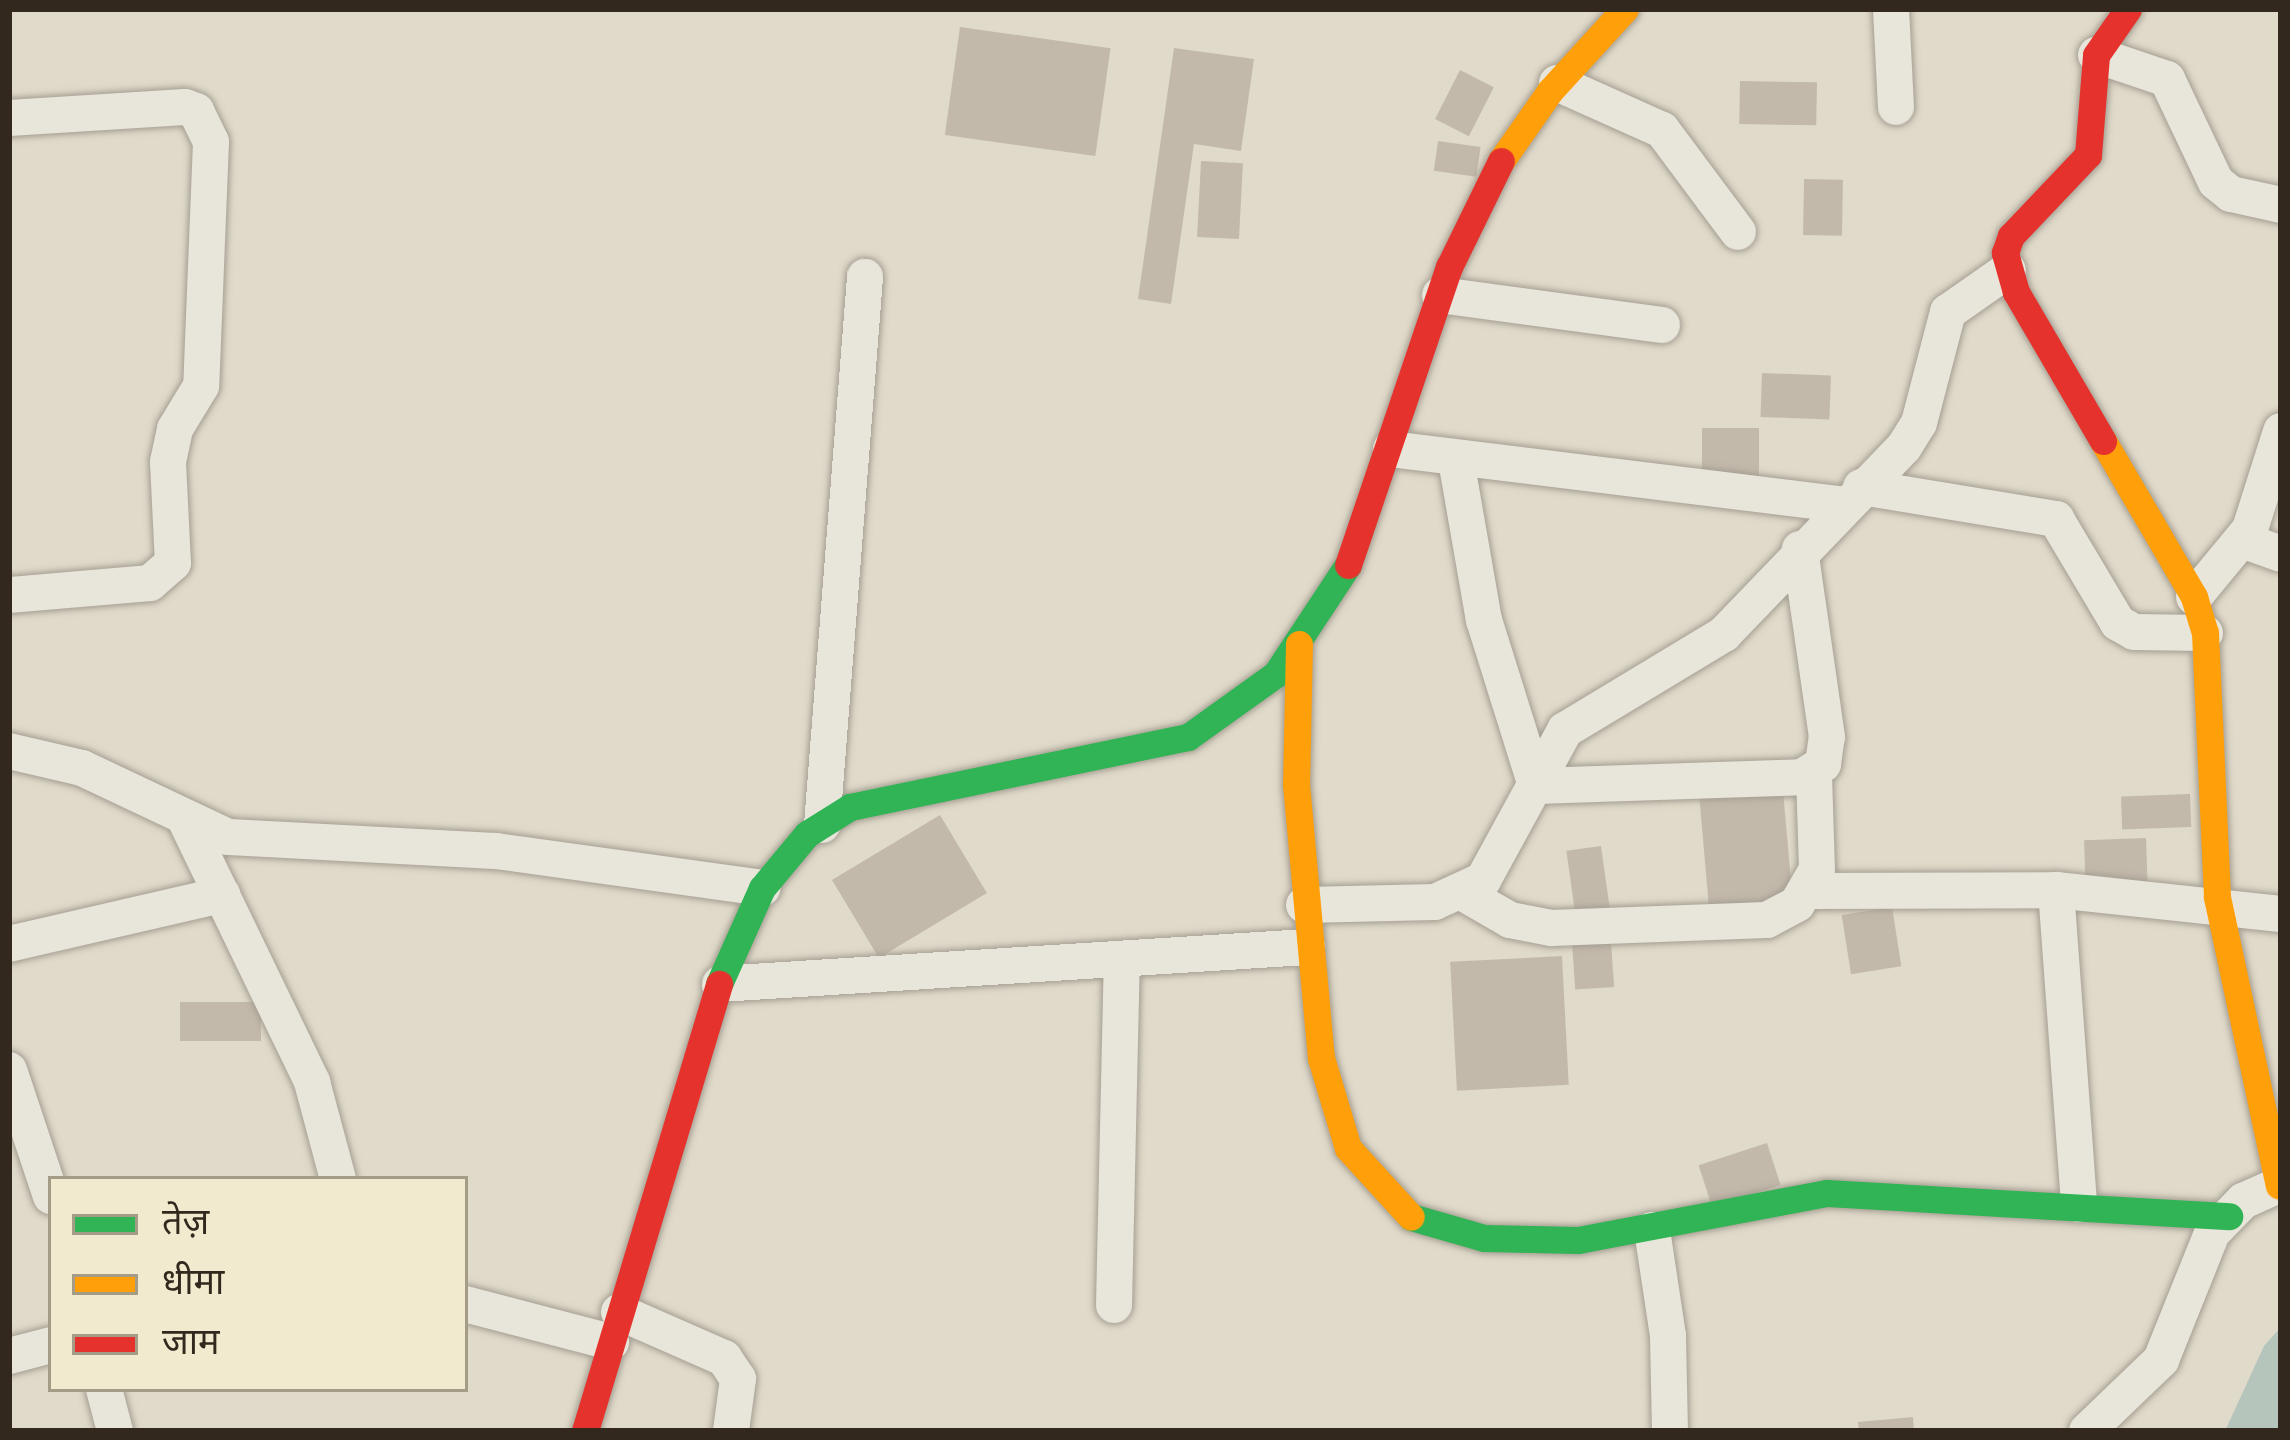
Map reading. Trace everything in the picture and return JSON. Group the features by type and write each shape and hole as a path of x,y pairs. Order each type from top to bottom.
{"street":[{"path":"585,1431 720,984 761,888 823,825 886,794 1188,737 1249,700 1298,644 1355,552 1440,296 1493,172 1557,83 1625,9"},
{"path":"1891,9 1896,107"},
{"path":"2086,1431 2161,1360 2212,1233 2229,1216 2280,1185 2219,908 2205,633 2194,597 2008,270 2011,236 2088,155 2096,55 2128,9"},
{"path":"2096,55 2168,79 2216,182 2231,194 2281,205"},
{"path":"1557,83 1662,130 1738,232"},
{"path":"9,118 185,107 196,111 211,142 201,386 175,429 168,461 173,563 150,583 9,595"},
{"path":"1304,904 1436,902 1463,893 1501,860 1536,786 1577,719 1724,634 1919,422 1948,312 2008,270"},
{"path":"823,825 866,277"},
{"path":"1440,296 1662,325"},
{"path":"2194,597 2242,539 2281,431"},
{"path":"1391,448 1456,460 2056,519 2118,623 2134,632 2205,633"},
{"path":"1456,460 1484,620 1536,786"},
{"path":"2242,539 2281,554"},
{"path":"1800,549 1828,756 1814,772 1817,870 1810,891"},
{"path":"1298,644 1307,947 1333,1111 1348,1148 1399,1210 1430,1227 1484,1238 1578,1240 1652,1230 1827,1193 2229,1216"},
{"path":"9,751 82,768 187,823 228,837 496,851 761,888"},
{"path":"1536,786 1814,772"},
{"path":"187,823 312,1082 337,1176"},
{"path":"1463,893 1510,920 1551,928 1744,925 1810,891 2056,890 2281,914"},
{"path":"2056,890 2080,1204"},
{"path":"9,944 222,895"},
{"path":"720,984 901,979 1307,947"},
{"path":"1114,1305 1122,959"},
{"path":"9,1070 48,1187"},
{"path":"1652,1230 1668,1336 1670,1431"},
{"path":"468,1304 615,1327 724,1358 738,1379 731,1431"},
{"path":"9,1356 48,1347"},
{"path":"105,1392 115,1431"}],"shaded area":[{"path":"2281,1327 2281,1431 2225,1431 2264,1346"}],"building":[{"path":"960,27 1111,48 1095,156 945,135"},
{"path":"1174,48 1254,59 1241,151 1194,144 1171,304 1138,299"},
{"path":"1460,70 1494,87 1469,136 1435,119"},
{"path":"1740,81 1817,82 1816,125 1739,124"},
{"path":"1438,141 1481,147 1476,177 1434,171"},
{"path":"1201,161 1243,163 1239,239 1197,237"},
{"path":"1804,179 1843,180 1842,236 1803,235"},
{"path":"1762,373 1831,375 1829,419 1760,417"},
{"path":"1702,428 1759,428 1759,477 1702,477"},
{"path":"1783,790 1792,899 1709,906 1699,797"},
{"path":"2190,794 2191,827 2122,829 2121,796"},
{"path":"940,815 987,893 879,958 832,880"},
{"path":"2146,838 2148,891 2086,893 2084,840"},
{"path":"1601,846 1610,910 1575,915 1566,851"},
{"path":"1892,907 1901,966 1851,974 1842,915"},
{"path":"1611,942 1614,987 1575,990 1572,945"},
{"path":"1562,956 1569,1085 1457,1091 1450,962"},
{"path":"180,1002 261,1002 261,1041 180,1041"},
{"path":"1767,1143 1781,1185 1712,1207 1699,1165"},
{"path":"1913,1417 1914,1431 1859,1431 1858,1422"}],"traffic: fast":[{"path":"719,984 762,888 807,834 850,807 1188,737 1276,674 1348,565"},
{"path":"1411,1217 1484,1238 1578,1240 1827,1193 2229,1216"}],"traffic: slow":[{"path":"1501,161 1550,91 1625,9"},
{"path":"2103,441 2194,597 2205,633 2217,897 2279,1185"},
{"path":"1299,644 1296,784 1321,1058 1348,1148 1411,1217"}],"traffic: jam":[{"path":"2103,441 2016,292 2005,253 2011,236 2088,155 2096,55 2128,9"},
{"path":"1348,565 1449,267 1501,161"},
{"path":"585,1431 719,984"}]}
